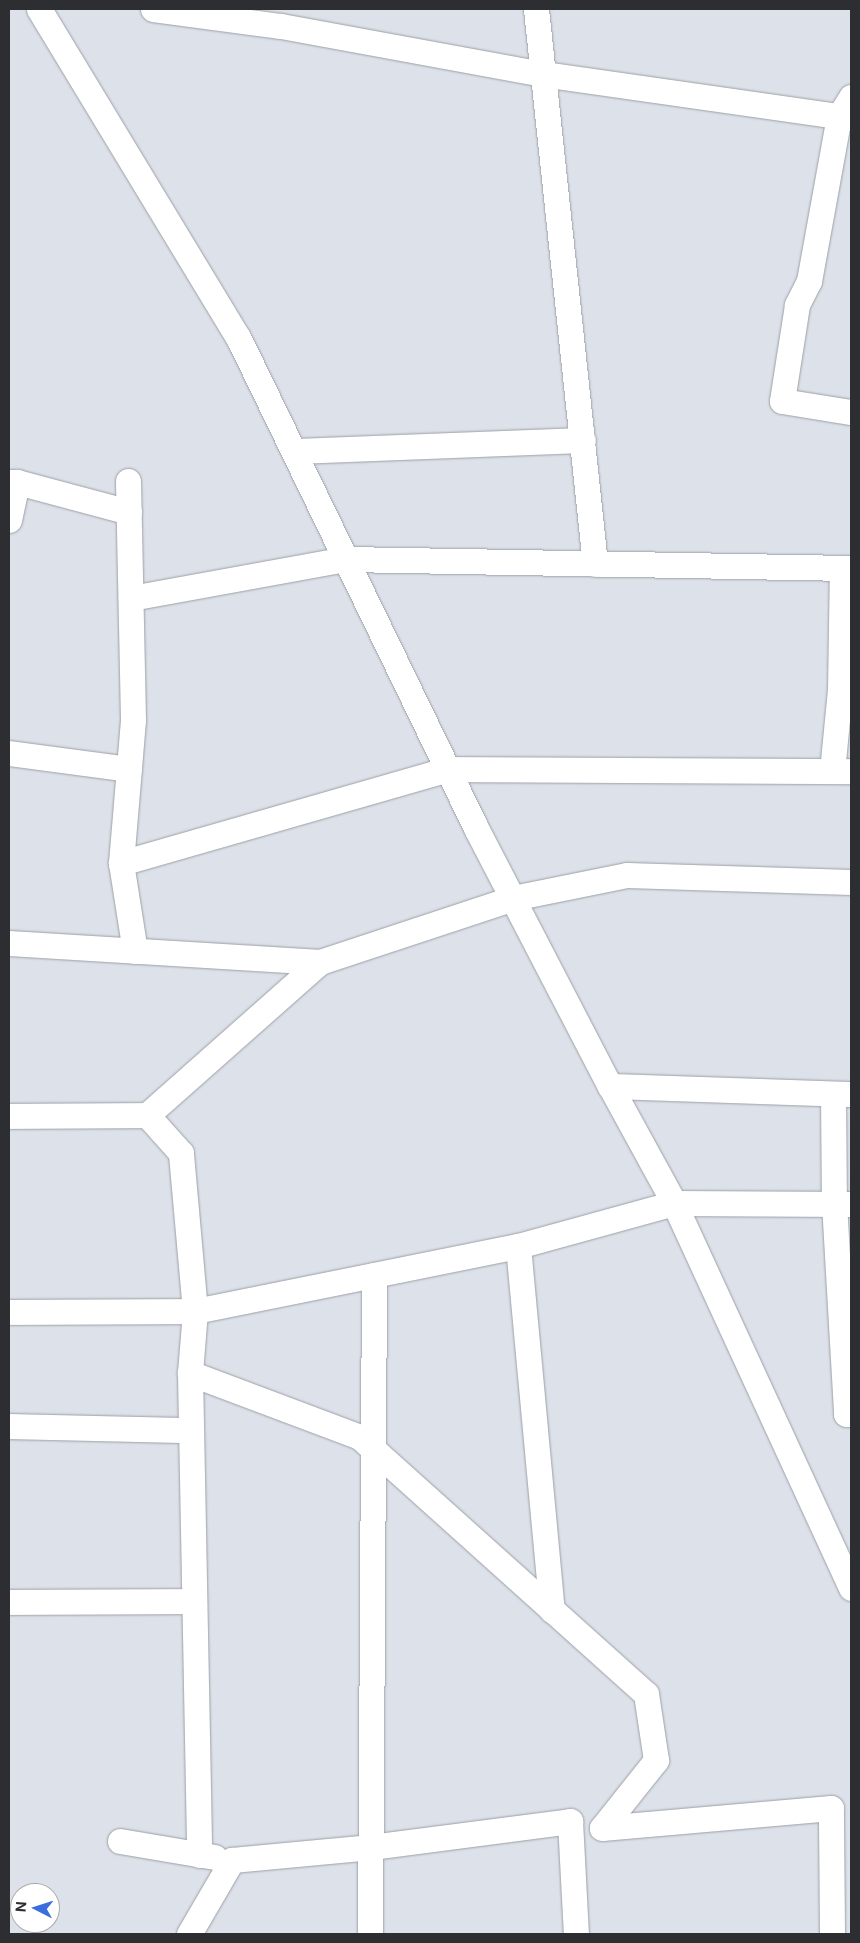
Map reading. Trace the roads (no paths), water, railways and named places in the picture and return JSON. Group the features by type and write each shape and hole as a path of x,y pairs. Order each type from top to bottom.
{"street":[{"path":"39,9 238,337 512,898 610,1086 674,1203 851,1588"},
{"path":"153,9 285,17 543,74 847,110 809,281 797,304 782,401 851,412"},
{"path":"536,9 595,564"},
{"path":"295,451 582,440"},
{"path":"128,481 133,720 121,863 134,951"},
{"path":"9,520 13,482 129,512"},
{"path":"121,863 448,769 842,771 840,690 847,568 345,559 131,598"},
{"path":"9,753 129,769"},
{"path":"9,943 320,962 512,898 627,875 851,882"},
{"path":"9,1116 147,1115 320,962"},
{"path":"610,1086 842,1094 846,1414 851,1414"},
{"path":"147,1115 181,1153 195,1311 190,1373 199,1855"},
{"path":"9,1312 195,1311 518,1246 674,1203 843,1204"},
{"path":"518,1246 552,1610"},
{"path":"370,1934 374,1274"},
{"path":"190,1373 360,1437 646,1694 656,1760 602,1828 831,1808 832,1934"},
{"path":"9,1426 191,1430"},
{"path":"9,1602 194,1601"},
{"path":"120,1841 232,1860 371,1847 570,1821 576,1934"},
{"path":"189,1934 232,1860"}]}
